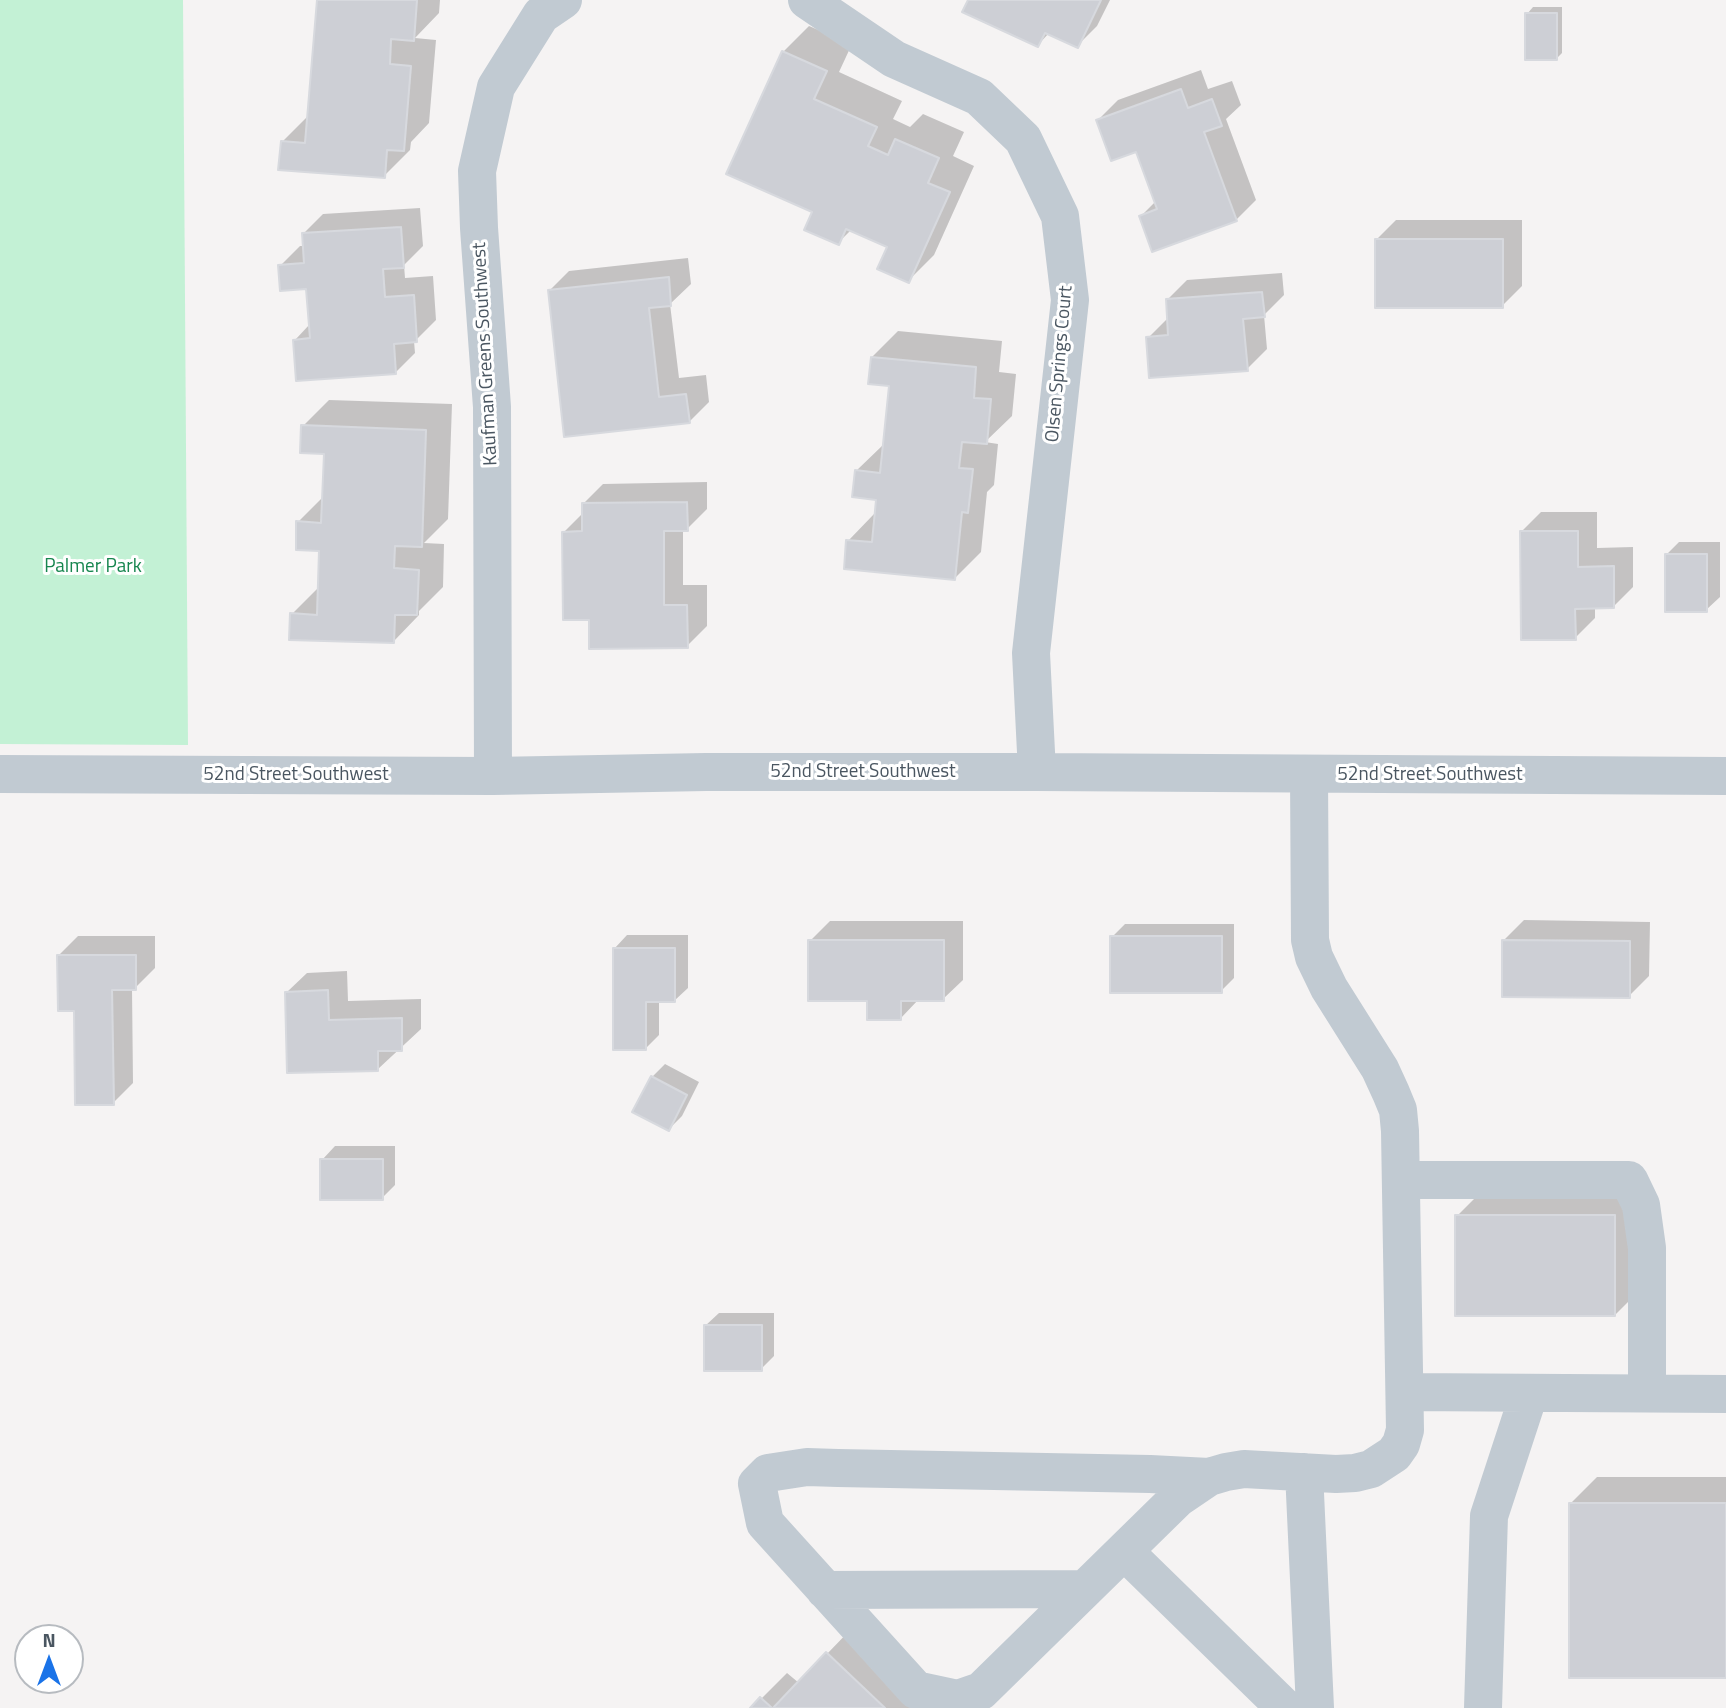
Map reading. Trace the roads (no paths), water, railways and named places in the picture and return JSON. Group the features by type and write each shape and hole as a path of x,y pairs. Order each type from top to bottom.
{"street":[{"name":"Kaufman Greens Southwest","path":"493,776 492,407 477,171 496,86 541,15 563,0"},
{"name":"Olsen Springs Court","path":"807,0 894,59 979,97 1023,139 1060,216 1070,300 1031,653 1037,772"},
{"name":"52nd Street Southwest","path":"0,774 493,776 706,772 1037,772 1726,776"},
{"path":"1209,1477 807,1466 768,1473 758,1484 765,1523 916,1690 958,1699 981,1691 1178,1498 1209,1477 1244,1469 1354,1473 1371,1469 1394,1454 1401,1444 1405,1430 1398,1110 1380,1069 1329,988 1314,957 1310,940 1309,774"},
{"path":"1401,1180 1629,1181 1641,1205 1647,1248 1647,1393"},
{"path":"1405,1392 1726,1394"},
{"path":"1483,1708 1489,1516 1530,1394"},
{"path":"1304,1472 1315,1708"},
{"path":"1124,1551 1285,1708"},
{"path":"825,1590 1085,1589"}],"park label":[{"name":"Palmer Park","path":"93,567"}]}
